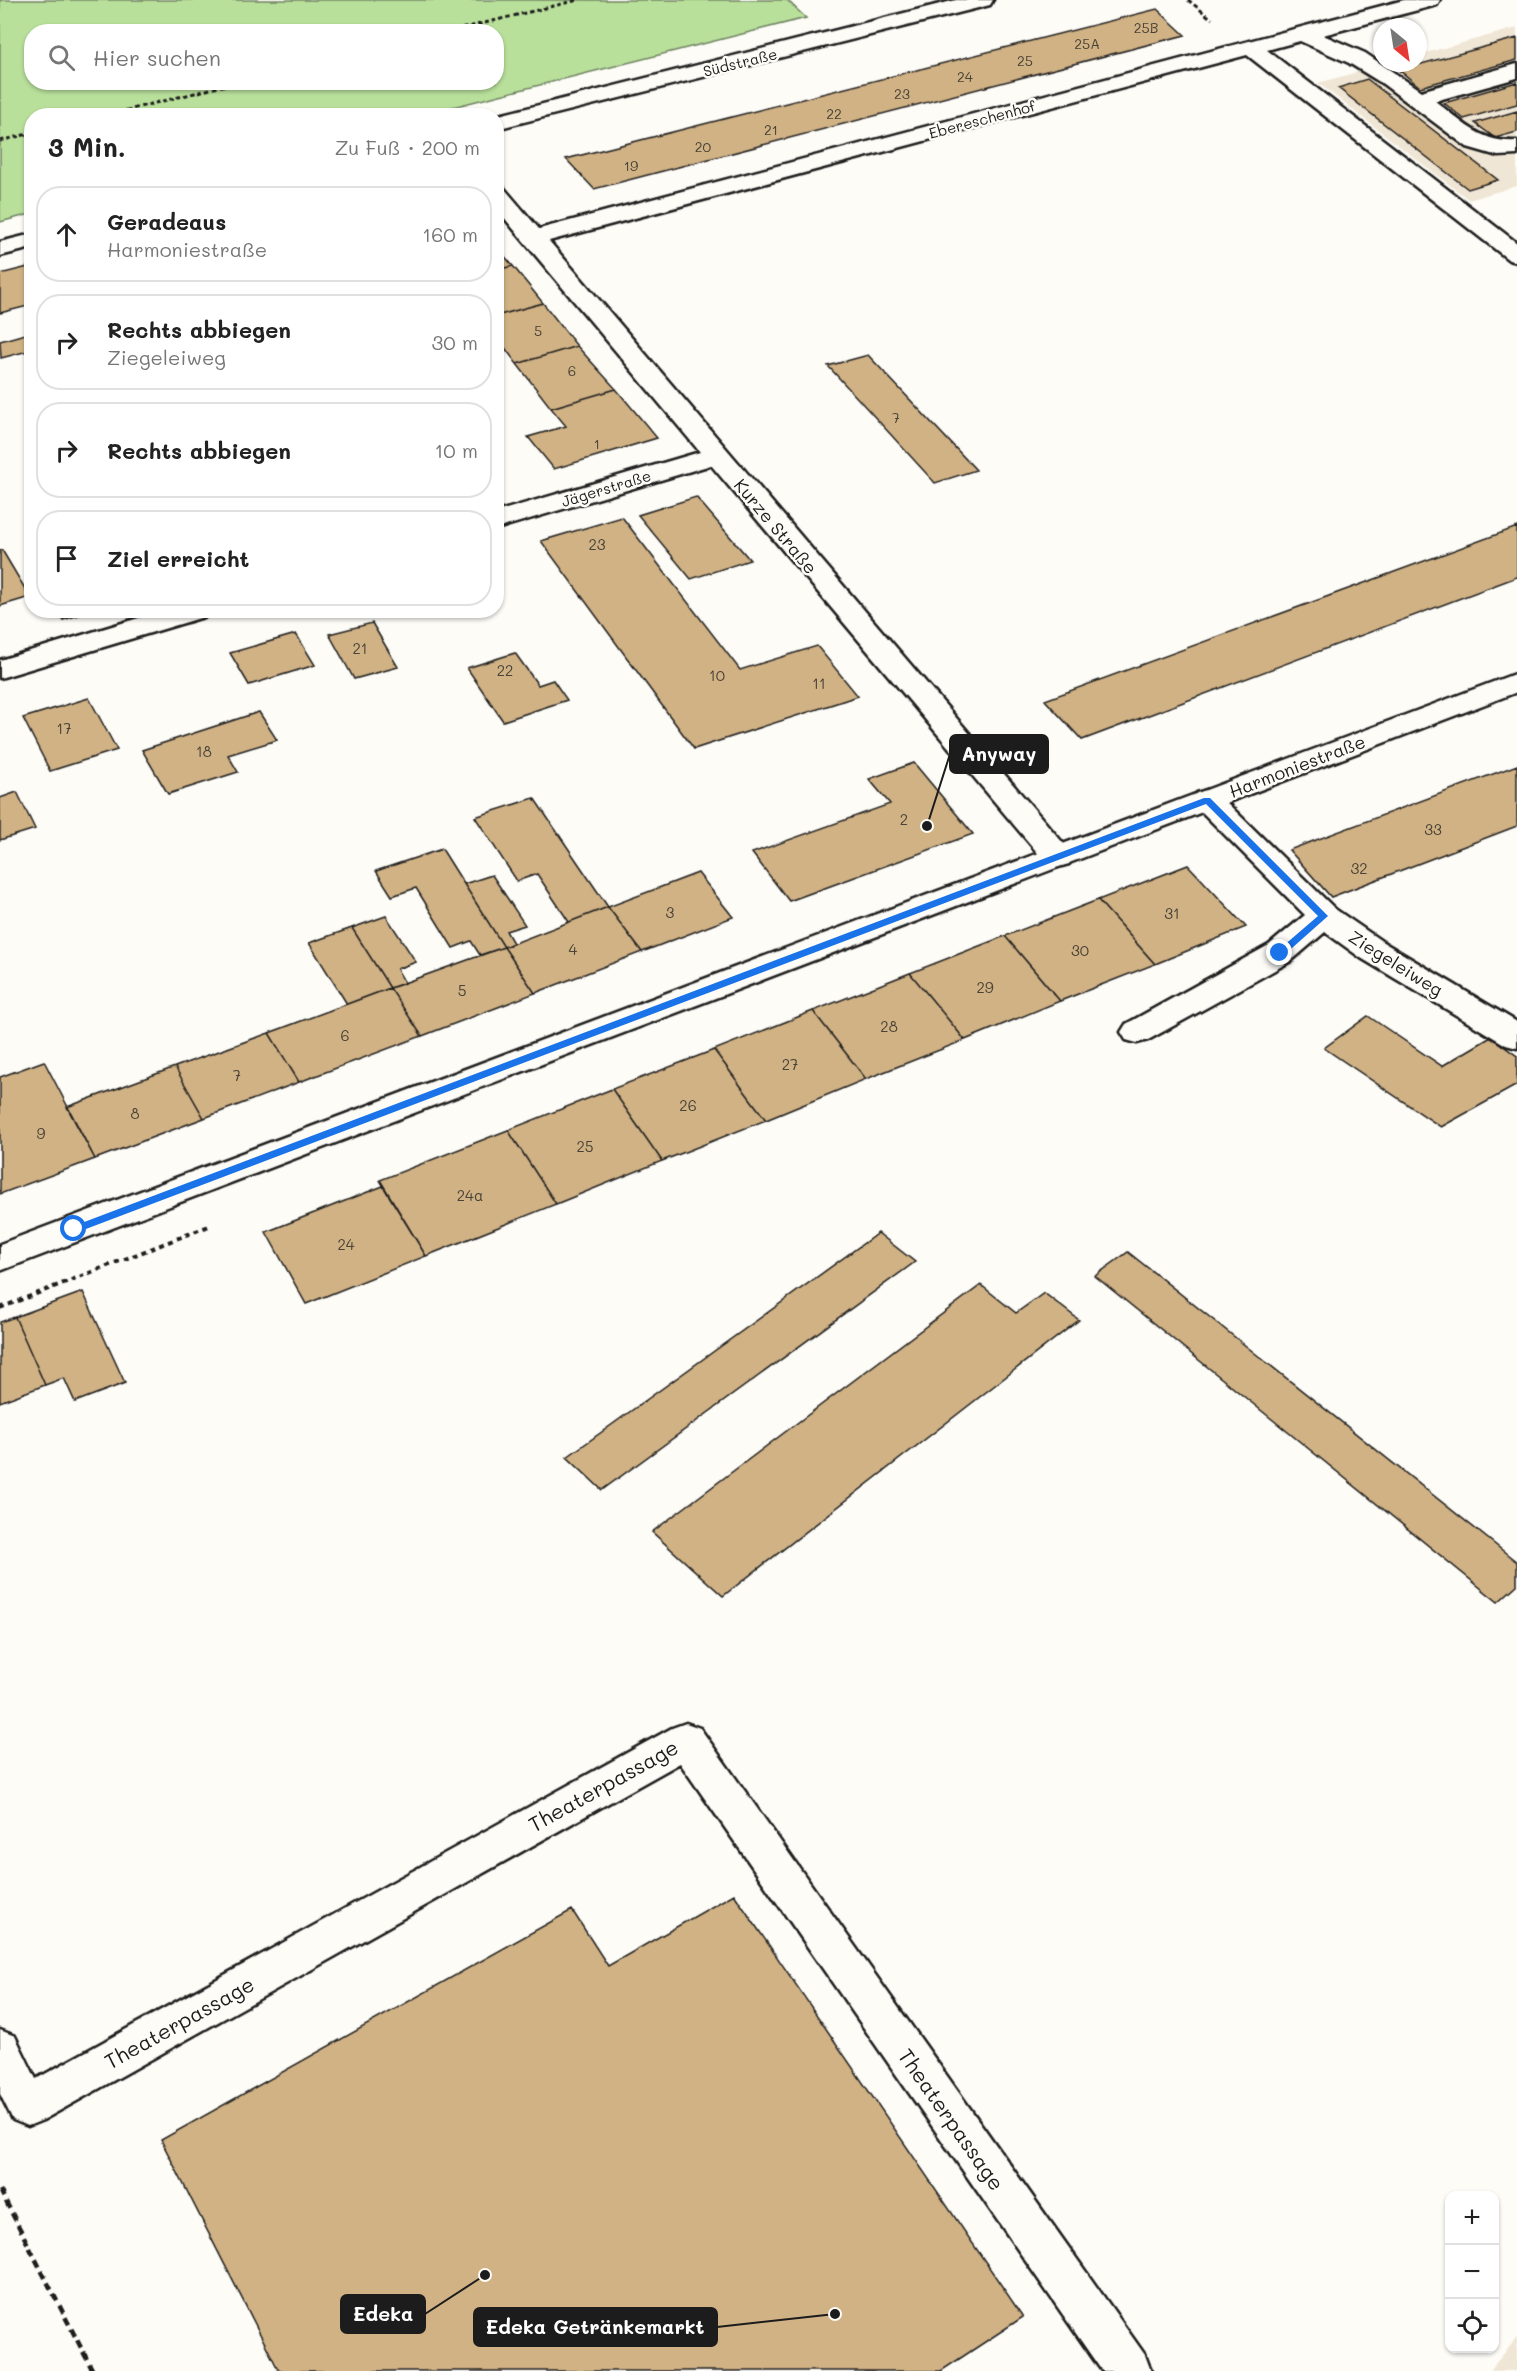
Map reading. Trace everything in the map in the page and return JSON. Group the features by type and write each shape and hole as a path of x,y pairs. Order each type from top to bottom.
{"street":[{"name":"Südstraße","path":"504,120 982,0"},
{"name":"Ebereschenhof","path":"534,238 1429,0"},
{"path":"1303,34 1357,58 1391,79 1475,142 1498,149 1517,148"},
{"path":"1251,48 1517,255"},
{"path":"1418,99 1517,71"},
{"name":"Kurze Straße","path":"504,202 1058,857"},
{"path":"0,249 24,243"},
{"name":"Jägerstraße","path":"504,519 716,455"},
{"path":"0,669 170,618"},
{"name":"Harmoniestraße","path":"0,1258 1517,682"},
{"name":"Ziegeleiweg","path":"1207,800 1324,916 1372,950 1517,1038"},
{"path":"1137,1032 1280,953 1324,916"},
{"name":"Theaterpassage","path":"0,2050 28,2106 686,1740 1129,2371"}],"path":[{"path":"480,24 578,0"},
{"path":"136,108 206,90"},
{"path":"0,141 24,135"},
{"path":"0,2190 93,2371"}],"shaded area":[{"path":"1517,28 1517,186 1469,200 1318,83 1373,68 1373,72 1427,72 1427,53"},
{"path":"1517,2338 1517,2371 1489,2371"}],"green space":[{"path":"0,0 787,0 806,18 449,108 24,108 24,216 0,222"}],"building":[{"path":"1157,9 1185,35 594,189 566,159"},
{"path":"1517,38 1517,60 1420,87 1401,72 1427,72 1427,62"},
{"path":"1367,79 1498,180 1468,189 1338,88"},
{"path":"1517,82 1517,104 1464,119 1444,103"},
{"path":"1517,111 1517,132 1495,138 1475,123"},
{"path":"504,255 513,266 504,268"},
{"path":"513,266 543,303 504,314 504,268"},
{"path":"24,268 24,307 0,313 0,274"},
{"path":"543,303 577,346 517,364 504,348 504,314"},
{"path":"24,334 24,352 1,358 0,341"},
{"path":"577,346 616,389 551,408 517,364"},
{"path":"868,355 976,470 935,483 828,366"},
{"path":"616,389 657,438 554,469 528,437 566,426 551,408"},
{"path":"696,497 750,560 691,579 638,515"},
{"path":"622,517 740,670 817,646 858,696 694,749 541,541"},
{"path":"1517,527 1517,577 1082,740 1045,700"},
{"path":"2,550 24,587 24,599 0,606 0,551"},
{"path":"372,623 398,667 354,679 329,634"},
{"path":"296,634 315,665 249,685 230,653"},
{"path":"515,653 538,685 553,680 567,700 503,721 467,668"},
{"path":"89,698 117,750 50,771 23,718"},
{"path":"259,712 277,740 228,755 238,772 168,794 142,750"},
{"path":"914,763 973,834 789,901 752,853 890,804 869,779"},
{"path":"1517,765 1517,826 1331,897 1289,850"},
{"path":"17,792 35,829 0,840 0,798"},
{"path":"534,798 608,907 569,922 537,874 517,881 475,817"},
{"path":"442,849 504,947 480,955 471,941 453,948 416,888 392,896 376,871"},
{"path":"1188,865 1246,927 1155,964 1098,900"},
{"path":"698,873 733,917 642,952 608,907"},
{"path":"492,875 525,925 506,931 513,943 504,947 464,884"},
{"path":"1098,900 1155,964 1060,1001 1005,936"},
{"path":"608,907 642,952 535,993 504,947"},
{"path":"386,916 416,962 397,969 405,983 390,988 352,928"},
{"path":"352,928 390,988 347,1004 309,943"},
{"path":"1005,936 1060,1001 965,1040 910,973"},
{"path":"504,947 535,993 422,1036 390,988"},
{"path":"910,973 965,1040 866,1079 813,1011"},
{"path":"390,988 422,1036 299,1082 269,1033"},
{"path":"813,1011 866,1079 766,1120 714,1050"},
{"path":"1368,1016 1442,1066 1491,1037 1517,1056 1517,1085 1441,1127 1324,1048"},
{"path":"269,1033 299,1082 204,1118 175,1067"},
{"path":"714,1050 766,1120 662,1161 612,1089"},
{"path":"44,1061 95,1159 0,1194 0,1077"},
{"path":"175,1067 204,1118 95,1159 67,1107"},
{"path":"612,1089 662,1161 556,1204 508,1130"},
{"path":"508,1130 556,1204 426,1256 380,1180"},
{"path":"383,1186 426,1256 306,1304 266,1232"},
{"path":"878,1233 915,1262 602,1490 567,1457"},
{"path":"1128,1252 1517,1562 1517,1585 1498,1602 1095,1276"},
{"path":"981,1285 1016,1313 1044,1293 1079,1320 723,1596 652,1532"},
{"path":"83,1292 125,1383 75,1402 64,1378 45,1385 15,1317"},
{"path":"15,1317 45,1385 0,1402 0,1322"},
{"path":"734,1894 1023,2317 941,2371 279,2371 161,2140 572,1910 608,1966"}],"place":[{"name":"Anyway","path":"927,826"},
{"name":"Edeka","path":"485,2275"},
{"name":"Edeka Getränkemarkt","path":"835,2314"}],"route":[{"path":"74,1229 824,947 1207,800 1324,916 1280,953"}]}
